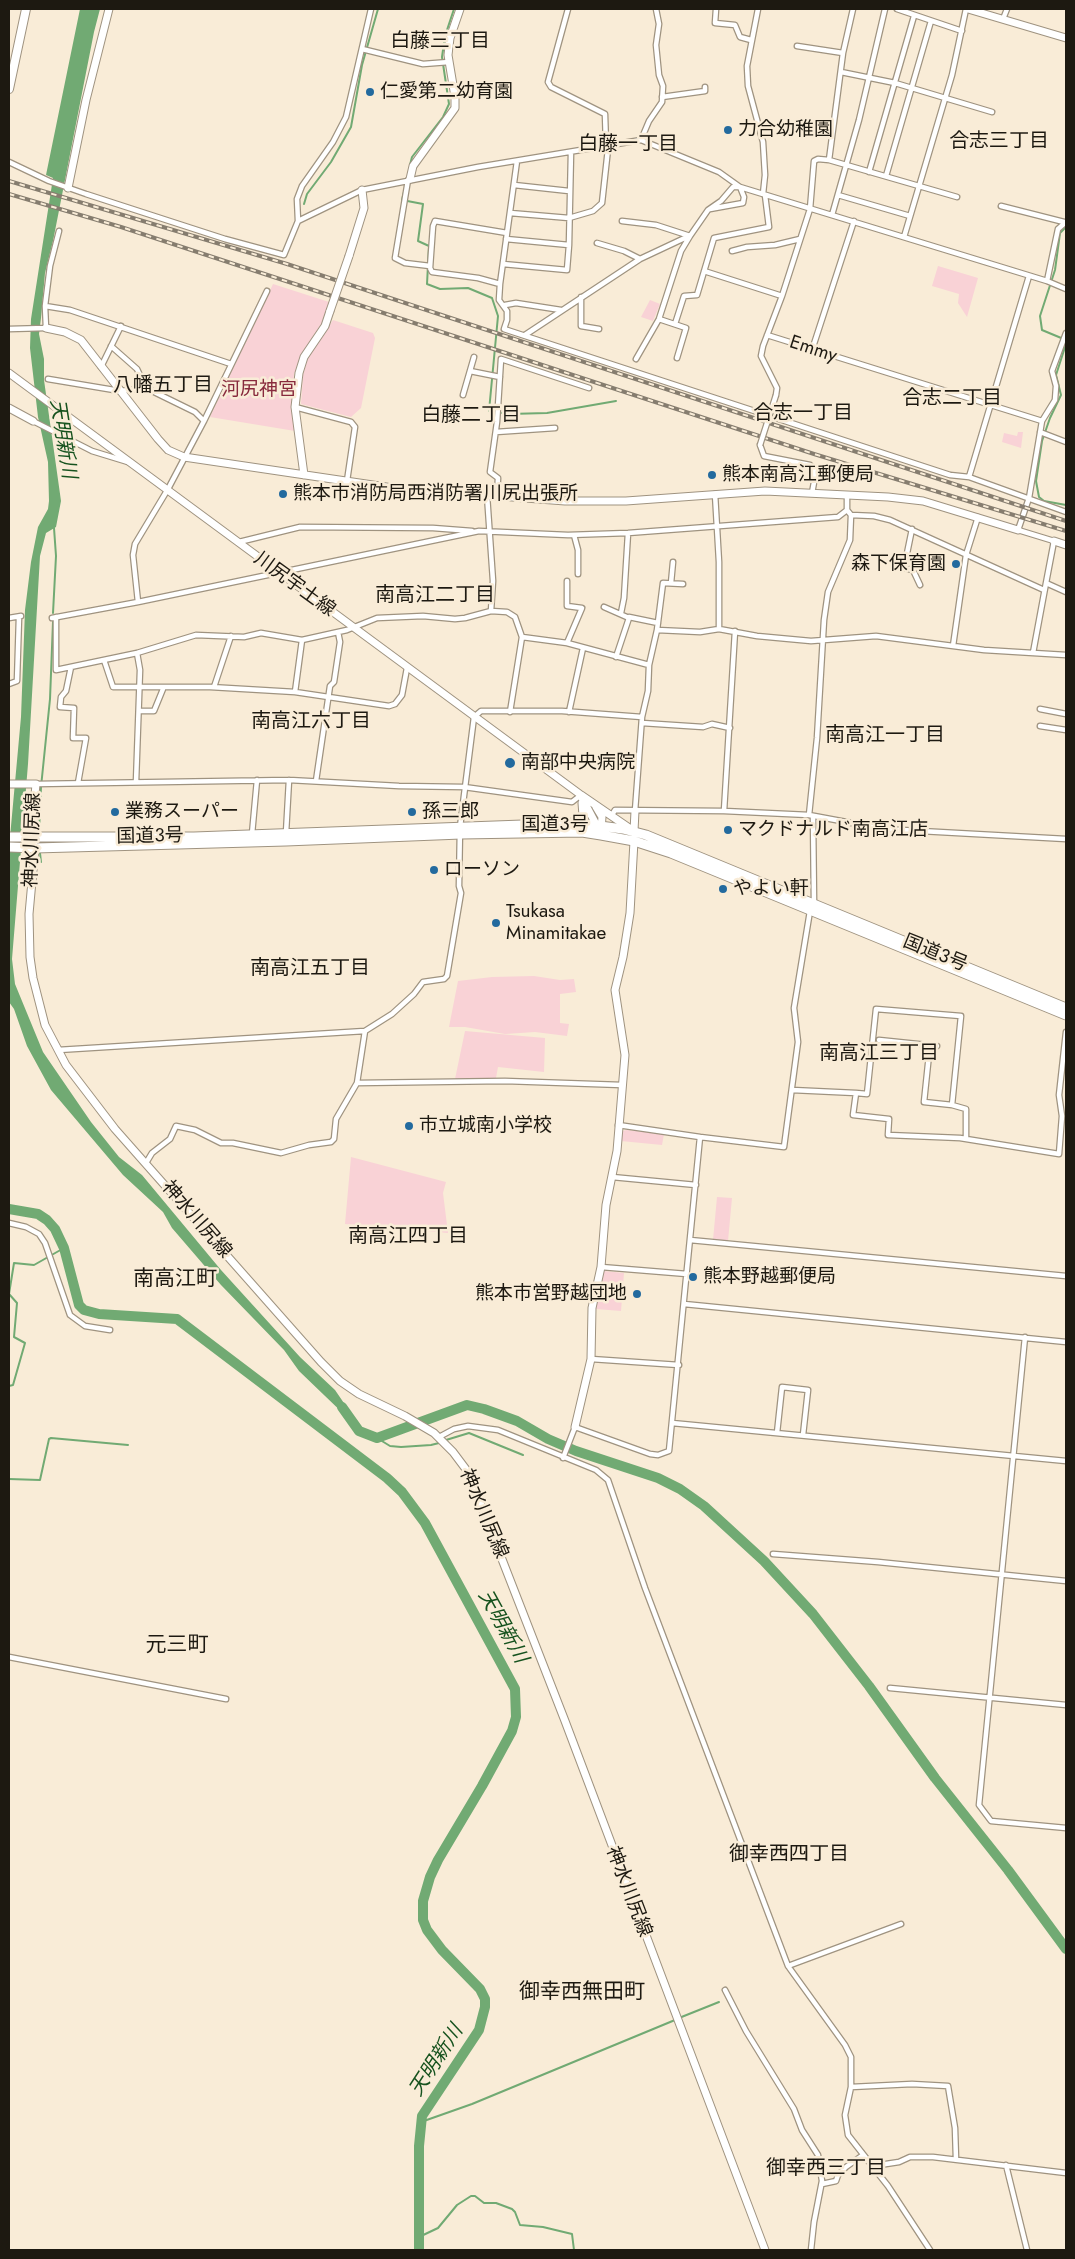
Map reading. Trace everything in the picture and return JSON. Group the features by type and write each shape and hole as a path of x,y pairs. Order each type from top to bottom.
{"highway":[{"name":"国道3号","path":"9,837 26,841 35,848 461,830 577,823 671,853 1066,1008"},
{"name":"国道3号","path":"461,830 634,831 1066,1015"},
{"name":"国道3号","path":"9,846 26,841 252,834 286,837"}],"main road":[{"path":"9,88 26,9"},
{"path":"67,188 109,9"},
{"path":"409,180 413,166 455,108 449,62 450,38 460,9"},
{"path":"967,9 1066,38"},
{"path":"304,475 295,407 304,357 325,326 364,208 362,190"},
{"path":"46,328 65,332 81,340 168,450 184,457 393,488 497,496 626,501 765,491 923,501 1018,530"},
{"name":"川尻宇土線","path":"9,373 580,795 634,831"},
{"path":"9,408 33,421"},
{"path":"1054,540 1066,545"},
{"name":"神水川尻線","path":"12,784 36,784 26,841"},
{"path":"577,823 583,816 584,809 580,795"},
{"name":"川尻宇土線","path":"580,795 599,830"},
{"path":"595,804 602,817 599,830"},
{"path":"634,831 635,810"},
{"path":"575,1427 591,1359 592,1308 601,1267 606,1206 617,1151 625,1055 615,990 630,913 634,841"},
{"name":"神水川尻線","path":"35,848 29,914 30,957 39,1004 46,1025 58,1050 82,1088 146,1163 340,1381 367,1398 405,1416 436,1435 462,1464 477,1492 765,2250"}],"street":[{"path":"9,162 67,188 225,239 284,255 298,221 297,199 302,186 333,142 346,117 371,9"},
{"path":"510,213 569,218 593,211 602,203 608,149 606,145 605,114 551,87 548,82 568,9"},
{"path":"642,140 649,121 662,102 663,86 659,75 656,45 659,24 656,9"},
{"path":"716,9 715,23 735,25 740,37 751,40"},
{"path":"675,324 684,296 697,295 714,238 769,226 764,195 763,142 748,86 747,66 758,9"},
{"path":"829,160 843,52 853,9"},
{"path":"832,215 885,9"},
{"path":"897,9 962,31"},
{"path":"904,237 944,99 967,9"},
{"path":"1003,19 1007,9"},
{"path":"869,172 914,16"},
{"path":"886,176 931,21"},
{"path":"797,46 843,52"},
{"path":"362,49 423,64 449,62"},
{"path":"841,72 895,83 992,112"},
{"path":"662,97 705,91 705,87"},
{"path":"298,221 362,190 409,180 642,140 719,172 740,187 1047,281 1066,290"},
{"path":"503,264 567,270 570,245 569,191 571,152"},
{"path":"812,493 815,478 814,469 810,465 764,456 760,445 777,388 761,356 766,335 782,296 810,209 814,161 818,159 829,160 957,197"},
{"path":"517,161 500,284 499,300 507,311 504,329 950,475 969,477 1066,512"},
{"path":"409,180 395,258 405,263 430,266"},
{"path":"514,185 569,191"},
{"path":"636,359 659,319 681,251 690,236 708,210 721,201 733,187 740,187"},
{"path":"708,210 743,203 744,197 740,187"},
{"path":"838,195 910,216"},
{"path":"1000,206 1065,222"},
{"path":"1047,281 1058,229 1065,222 1066,216"},
{"path":"500,284 478,278 432,272 430,266 433,226 435,221 507,233"},
{"path":"622,221 656,225 690,236"},
{"path":"812,350 854,221"},
{"path":"9,329 46,328 45,306 50,266 59,231"},
{"path":"525,335 640,259 690,236"},
{"path":"506,239 570,245"},
{"path":"732,251 747,247 775,245 800,239"},
{"path":"597,243 624,251 640,259"},
{"path":"704,270 782,296"},
{"path":"969,477 1029,276"},
{"path":"138,602 133,555 135,544 168,489 204,420 267,291"},
{"path":"581,297 581,326 599,329"},
{"path":"504,306 516,303 561,310"},
{"path":"45,306 70,310 231,364"},
{"path":"659,319 686,328 677,358"},
{"path":"102,366 121,326"},
{"path":"1033,653 1054,540 1018,530 1029,500 1042,421 1055,400 1056,386 1052,372 1066,333"},
{"name":"Emmy","path":"766,335 1042,421"},
{"path":"111,346 137,369 146,388"},
{"path":"463,395 474,357"},
{"path":"497,496 498,478 490,472 496,432 501,359 589,388"},
{"path":"470,371 500,377"},
{"path":"48,379 120,391 146,388 195,412 204,420"},
{"path":"295,407 351,422 354,427 347,481"},
{"path":"33,421 92,451 129,462"},
{"path":"496,432 555,428"},
{"path":"1040,432 1066,442"},
{"path":"715,494 719,629"},
{"path":"487,495 493,581 491,611"},
{"path":"847,495 847,510 851,514 874,516 912,529 1044,590"},
{"path":"510,712 522,637 515,617 506,612 491,611 454,619 423,616 378,618 353,628 302,640 262,633 244,637 196,635 137,654 56,670 54,618 478,532 574,535 628,533 838,517 847,510"},
{"path":"618,1125 784,1147 798,1042 794,1008 812,908 811,815 828,592 850,540 851,514"},
{"path":"953,646 966,555 978,517"},
{"path":"238,543 300,527 433,528 478,532"},
{"path":"912,529 904,568 914,570 920,585"},
{"path":"621,613 624,598 628,533"},
{"path":"574,535 578,550 578,574"},
{"path":"671,583 673,562"},
{"path":"567,580 567,606 582,608 567,643"},
{"path":"635,810 642,717 648,691 649,665 657,630 663,583 683,584"},
{"path":"1046,583 1066,592"},
{"path":"604,607 628,617 658,623"},
{"path":"9,618 21,616 17,681 9,684"},
{"path":"616,657 628,617"},
{"path":"657,630 700,632 719,629 757,636 823,640 876,636 953,646 1066,655"},
{"path":"724,811 735,631"},
{"path":"316,781 330,686 334,682 340,642 338,632"},
{"path":"214,687 231,636"},
{"path":"522,637 567,643 649,665"},
{"path":"295,692 302,640"},
{"path":"570,712 583,648"},
{"path":"136,782 140,670 137,654"},
{"path":"104,660 113,688 214,687 295,692 328,699 389,706 395,704 402,695 407,668"},
{"path":"71,667 66,691 61,697 60,707 74,708 73,738 86,738 78,783"},
{"path":"139,711 154,711 163,689"},
{"path":"1040,709 1066,714"},
{"path":"58,1050 365,1031 392,1014 414,994 423,982 444,979 447,976 461,893 459,886 464,787 474,717 481,711 570,712 642,717"},
{"path":"642,723 703,728 712,724 730,728"},
{"path":"1040,726 1066,730"},
{"path":"252,834 257,780"},
{"path":"36,784 289,780 399,786 464,787 572,802 580,795"},
{"path":"286,837 289,780"},
{"path":"612,815 615,810 635,810 724,811 811,815 884,829 1066,839"},
{"path":"792,1090 867,1094 876,1009 961,1016 952,1105"},
{"path":"146,1163 152,1153 170,1139 176,1126 195,1130 210,1139 221,1142 281,1153 309,1145 331,1142 334,1139 336,1119 357,1083 365,1031"},
{"path":"856,1093 853,1116 889,1119 888,1135 966,1139 1059,1154 1062,1116 1059,1095 1066,1032"},
{"path":"879,1040 937,1046"},
{"path":"930,1045 924,1102 952,1105 966,1109 966,1139"},
{"path":"357,1083 505,1081 622,1085"},
{"path":"563,1456 575,1427 658,1456 669,1451 679,1365 700,1137"},
{"path":"612,1177 696,1185"},
{"path":"9,1223 26,1227 39,1234 45,1243 70,1315 85,1326 110,1330"},
{"path":"690,1240 1066,1276"},
{"path":"601,1267 687,1274"},
{"path":"684,1304 1066,1342"},
{"path":"1025,1338 979,1805 991,1821 1066,1828"},
{"path":"591,1359 679,1365"},
{"path":"777,1433 782,1387 808,1390 803,1436"},
{"path":"672,1423 1066,1461"},
{"path":"436,1435 468,1426 498,1430 596,1470 608,1480 645,1588 788,1966 845,2045 851,2057 851,2087 845,2122 848,2135 905,2209 930,2250"},
{"path":"773,1554 1066,1581"},
{"path":"9,1657 226,1699"},
{"path":"890,1688 1066,1705"},
{"path":"788,1966 901,1924"},
{"path":"725,1990 746,2031 794,2109 802,2130 818,2155 822,2184 814,2222 811,2250"},
{"path":"851,2087 912,2084 948,2086 955,2128 956,2158"},
{"path":"822,2184 836,2181 838,2175 846,2167 863,2155"},
{"path":"873,2166 899,2162 910,2157 956,2158 1066,2173"},
{"path":"1006,2165 1027,2250"}],"green space":[{"path":"938,266 978,278 967,317 958,303 959,294 932,286"},
{"name":"河尻神宮","path":"273,284 329,302 322,323 301,355 294,374 291,408 295,431 210,417"},
{"path":"650,300 660,304 653,321 641,317"},
{"path":"333,320 373,333 375,338 361,408 351,417 301,404 303,375 308,357"},
{"path":"1018,432 1023,432 1021,448 1002,442 1004,433 1017,436"},
{"path":"534,976 560,980 574,979 576,992 560,994 560,1023 569,1024 567,1036 535,1032 505,1034 465,1027 449,1027 458,981 492,977"},
{"path":"465,1031 545,1038 544,1072 498,1067 496,1078 455,1079"},
{"path":"622,1131 664,1134 662,1145 621,1141"},
{"path":"351,1157 446,1182 443,1193 448,1233 345,1224"},
{"path":"717,1197 732,1198 728,1241 713,1240"},
{"path":"604,1271 624,1273 621,1311 596,1309"}],"shaded area":[{"path":"80,9 100,9 45,273 39,334 44,359 44,380 61,501 56,527 46,533 40,556 28,764 12,959 15,984 43,1052 91,1122 119,1157 142,1175 221,1270 300,1357 335,1390 348,1409 350,1420 299,1371 284,1350 221,1285 172,1228 163,1212 123,1175 51,1090 27,1046 14,1009 9,1002 9,848 21,717 25,610 38,527 48,509 49,501 48,462 38,417 30,348 31,319 53,178 46,175"}],"waterway":[{"path":"304,204 307,194 331,162 351,127 362,65 378,9"},
{"path":"410,165 412,157 443,117 449,104 442,57 445,36 454,9"},
{"path":"404,192 402,200 423,204 418,241 429,246 427,284 440,289 468,288 492,298 498,316 489,411 509,414 547,413 616,401"},
{"path":"1066,227 1060,233 1055,270 1040,316 1042,330 1066,340"},
{"path":"1066,344 1056,375 1061,395 1042,441 1036,481 1039,497 1044,501 1066,505"},
{"path":"53,613 56,556 54,528"},
{"path":"39,831 41,787 50,699 53,622"},
{"path":"40,853 41,862"},
{"name":"天明新川","path":"9,1209 38,1214 55,1229 64,1248 79,1305 84,1310 99,1314 177,1319 387,1478 402,1492 425,1523 515,1689 516,1717 512,1731 438,1860 430,1877 423,1901 423,1920 427,1930 442,1950 480,1989 485,1999 485,2007 479,2030 422,2116 419,2146 419,2250"},
{"path":"9,1386 13,1385 25,1343 14,1337 17,1303 9,1294 14,1263 34,1265 64,1248"},
{"path":"342,1407 359,1431 377,1438 467,1405 484,1409 517,1421 548,1439 576,1451 658,1478 680,1489 704,1506 764,1561 813,1614 1066,1949"},
{"path":"446,1440 469,1433 523,1455"},
{"path":"9,1479 40,1480 49,1439 51,1438 128,1445"},
{"path":"377,1438 390,1446 401,1447 439,1443"},
{"path":"679,2018 719,2002"},
{"path":"421,2122 472,2104 675,2020"},
{"path":"419,2237 438,2228 457,2205 471,2196 475,2196 484,2203 496,2203 512,2209 520,2225 543,2227 572,2234 574,2250"}],"railway":[{"path":"9,181 287,264 1066,521"},
{"path":"9,194 121,227 814,454 1066,531"}],"place":[{"name":"仁愛第二幼育園","path":"370,92"},
{"name":"力合幼稚園","path":"728,130"},
{"name":"熊本南高江郵便局","path":"712,475"},
{"name":"熊本市消防局西消防署川尻出張所","path":"283,494"},
{"name":"森下保育園","path":"956,564"},
{"name":"南部中央病院","path":"510,763"},
{"name":"業務スーパー","path":"115,812"},
{"name":"孫三郎","path":"412,812"},
{"name":"マクドナルド南高江店","path":"728,830"},
{"name":"ローソン","path":"434,870"},
{"name":"やよい軒","path":"723,889"},
{"name":"Tsukasa Minamitakae","path":"496,923"},
{"name":"市立城南小学校","path":"409,1126"},
{"name":"熊本野越郵便局","path":"693,1277"},
{"name":"熊本市営野越団地","path":"637,1294"}],"district":[{"name":"白藤三丁目","path":"440,42"},
{"name":"合志三丁目","path":"999,142"},
{"name":"白藤一丁目","path":"628,145"},
{"name":"八幡五丁目","path":"163,386"},
{"name":"合志二丁目","path":"952,399"},
{"name":"合志一丁目","path":"803,414"},
{"name":"白藤二丁目","path":"471,416"},
{"name":"南高江二丁目","path":"435,596"},
{"name":"南高江六丁目","path":"311,722"},
{"name":"南高江一丁目","path":"885,736"},
{"name":"南高江五丁目","path":"310,969"},
{"name":"南高江三丁目","path":"879,1054"},
{"name":"南高江四丁目","path":"408,1237"},
{"name":"南高江町","path":"175,1280"},
{"name":"元三町","path":"177,1646"},
{"name":"御幸西四丁目","path":"789,1855"},
{"name":"御幸西無田町","path":"582,1993"},
{"name":"御幸西三丁目","path":"826,2169"}]}
